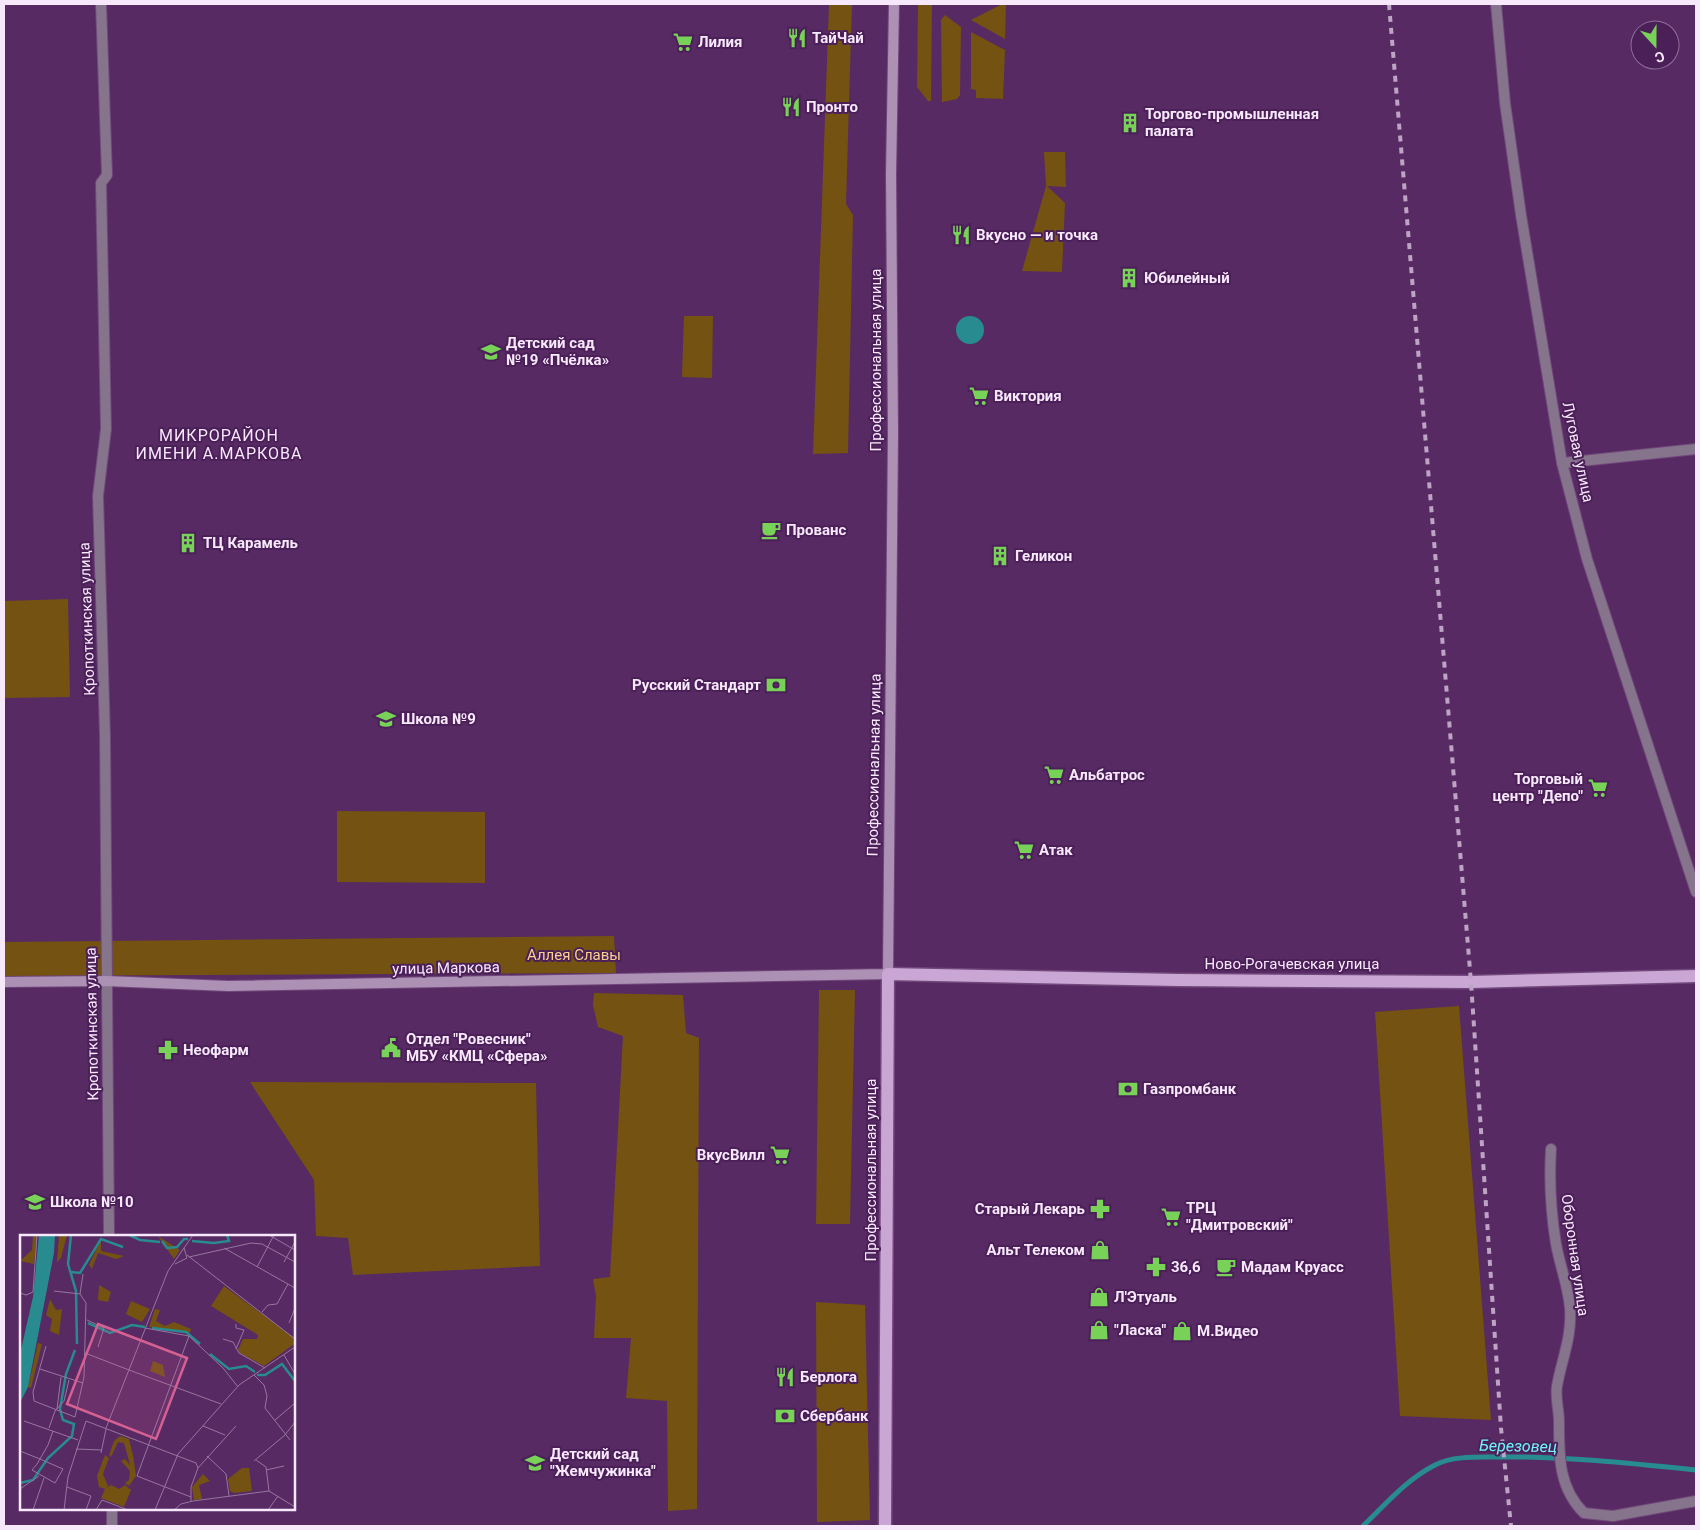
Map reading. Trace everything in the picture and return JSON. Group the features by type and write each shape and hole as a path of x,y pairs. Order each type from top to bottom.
{"main road":[{"name":"Профессиональная улица","path":"885,1526 893,440 891,174 894,4"},
{"name":"улица Маркова","path":"4,982 106,981 228,986 888,974"},
{"name":"Ново-Рогачевская улица","path":"888,974 1178,980 1461,982 1696,976"}],"street":[{"name":"Кропоткинская улица","path":"101,4 107,175 101,183 106,429 98,496 105,736 109,1235"},
{"name":"Луговая улица","path":"1496,4 1505,103 1521,215 1562,463 1587,559 1696,892"},
{"path":"1562,463 1696,450"},
{"name":"Оборонная улица","path":"1551,1149 1549,1176 1556,1246 1570,1308 1570,1340 1557,1388 1559,1458 1572,1502 1584,1513 1613,1516 1696,1501"},
{"path":"112,1510 112,1526"}],"green space":[{"path":"829,4 852,4 846,204 853,215 848,453 813,454"},
{"path":"918,4 932,4 931,101 928,101 917,87"},
{"path":"1002,4 1006,4 1005,39 971,20"},
{"path":"945,15 961,27 960,95 957,99 942,102 941,20"},
{"path":"971,32 1005,50 1003,99 976,98 976,90 971,89"},
{"path":"1044,152 1065,152 1066,187 1047,186 1065,203 1062,272 1022,271 1046,186"},
{"path":"684,316 713,316 712,378 682,377"},
{"path":"68,599 70,697 4,698 4,601"},
{"path":"337,811 485,812 485,883 337,882"},
{"name":"Аллея Славы","path":"614,936 616,973 4,976 4,942"},
{"path":"819,990 855,990 850,1224 816,1224"},
{"path":"594,993 683,995 686,1033 699,1038 697,1509 668,1511 667,1401 626,1398 631,1338 594,1338 596,1296 593,1279 610,1277 623,1036 598,1027 593,1005"},
{"path":"1459,1006 1491,1420 1400,1416 1375,1012"},
{"path":"250,1082 536,1083 540,1266 353,1275 348,1238 316,1236 314,1180"},
{"path":"816,1302 865,1305 870,1520 817,1522"}],"shaded area":[{"path":"970,316 980,320 984,330 980,340 970,344 960,340 956,330 960,320"}],"waterway":[{"name":"Березовец","path":"1363,1526 1415,1477 1435,1465 1456,1459 1472,1457 1570,1459 1696,1470"}],"railway":[{"path":"1389,4 1471,982 1501,1428 1511,1526"}],"place":[{"name":"ТайЧай","path":"797,38"},
{"name":"Лилия","path":"683,42"},
{"name":"Пронто","path":"791,107"},
{"name":"Торгово-промышленная палата","path":"1130,123"},
{"name":"Вкусно — и точка","path":"961,235"},
{"name":"Юбилейный","path":"1129,278"},
{"name":"Детский сад №19 «Пчёлка»","path":"491,352"},
{"name":"Виктория","path":"979,396"},
{"name":"Прованс","path":"771,530"},
{"name":"ТЦ Карамель","path":"188,543"},
{"name":"Геликон","path":"1000,556"},
{"name":"Русский Стандарт","path":"776,685"},
{"name":"Школа №9","path":"386,719"},
{"name":"Альбатрос","path":"1054,775"},
{"name":"Торговый центр \"Депо\"","path":"1598,788"},
{"name":"Атак","path":"1024,850"},
{"name":"Отдел \"Ровесник\" МБУ «КМЦ «Сфера»","path":"391,1048"},
{"name":"Неофарм","path":"168,1050"},
{"name":"Газпромбанк","path":"1128,1089"},
{"name":"ВкусВилл","path":"780,1155"},
{"name":"Школа №10","path":"35,1202"},
{"name":"Старый Лекарь","path":"1100,1209"},
{"name":"ТРЦ \"Дмитровский\"","path":"1171,1217"},
{"name":"Альт Телеком","path":"1100,1250"},
{"name":"36,6","path":"1156,1267"},
{"name":"Мадам Круасс","path":"1226,1267"},
{"name":"Л'Этуаль","path":"1099,1297"},
{"name":"\"Ласка\"","path":"1099,1330"},
{"name":"М.Видео","path":"1182,1331"},
{"name":"Берлога","path":"785,1377"},
{"name":"Сбербанк","path":"785,1416"},
{"name":"Детский сад \"Жемчужинка\"","path":"535,1463"}],"district":[{"name":"МИКРОРАЙОН ИМЕНИ А.МАРКОВА","path":"219,444"}]}
